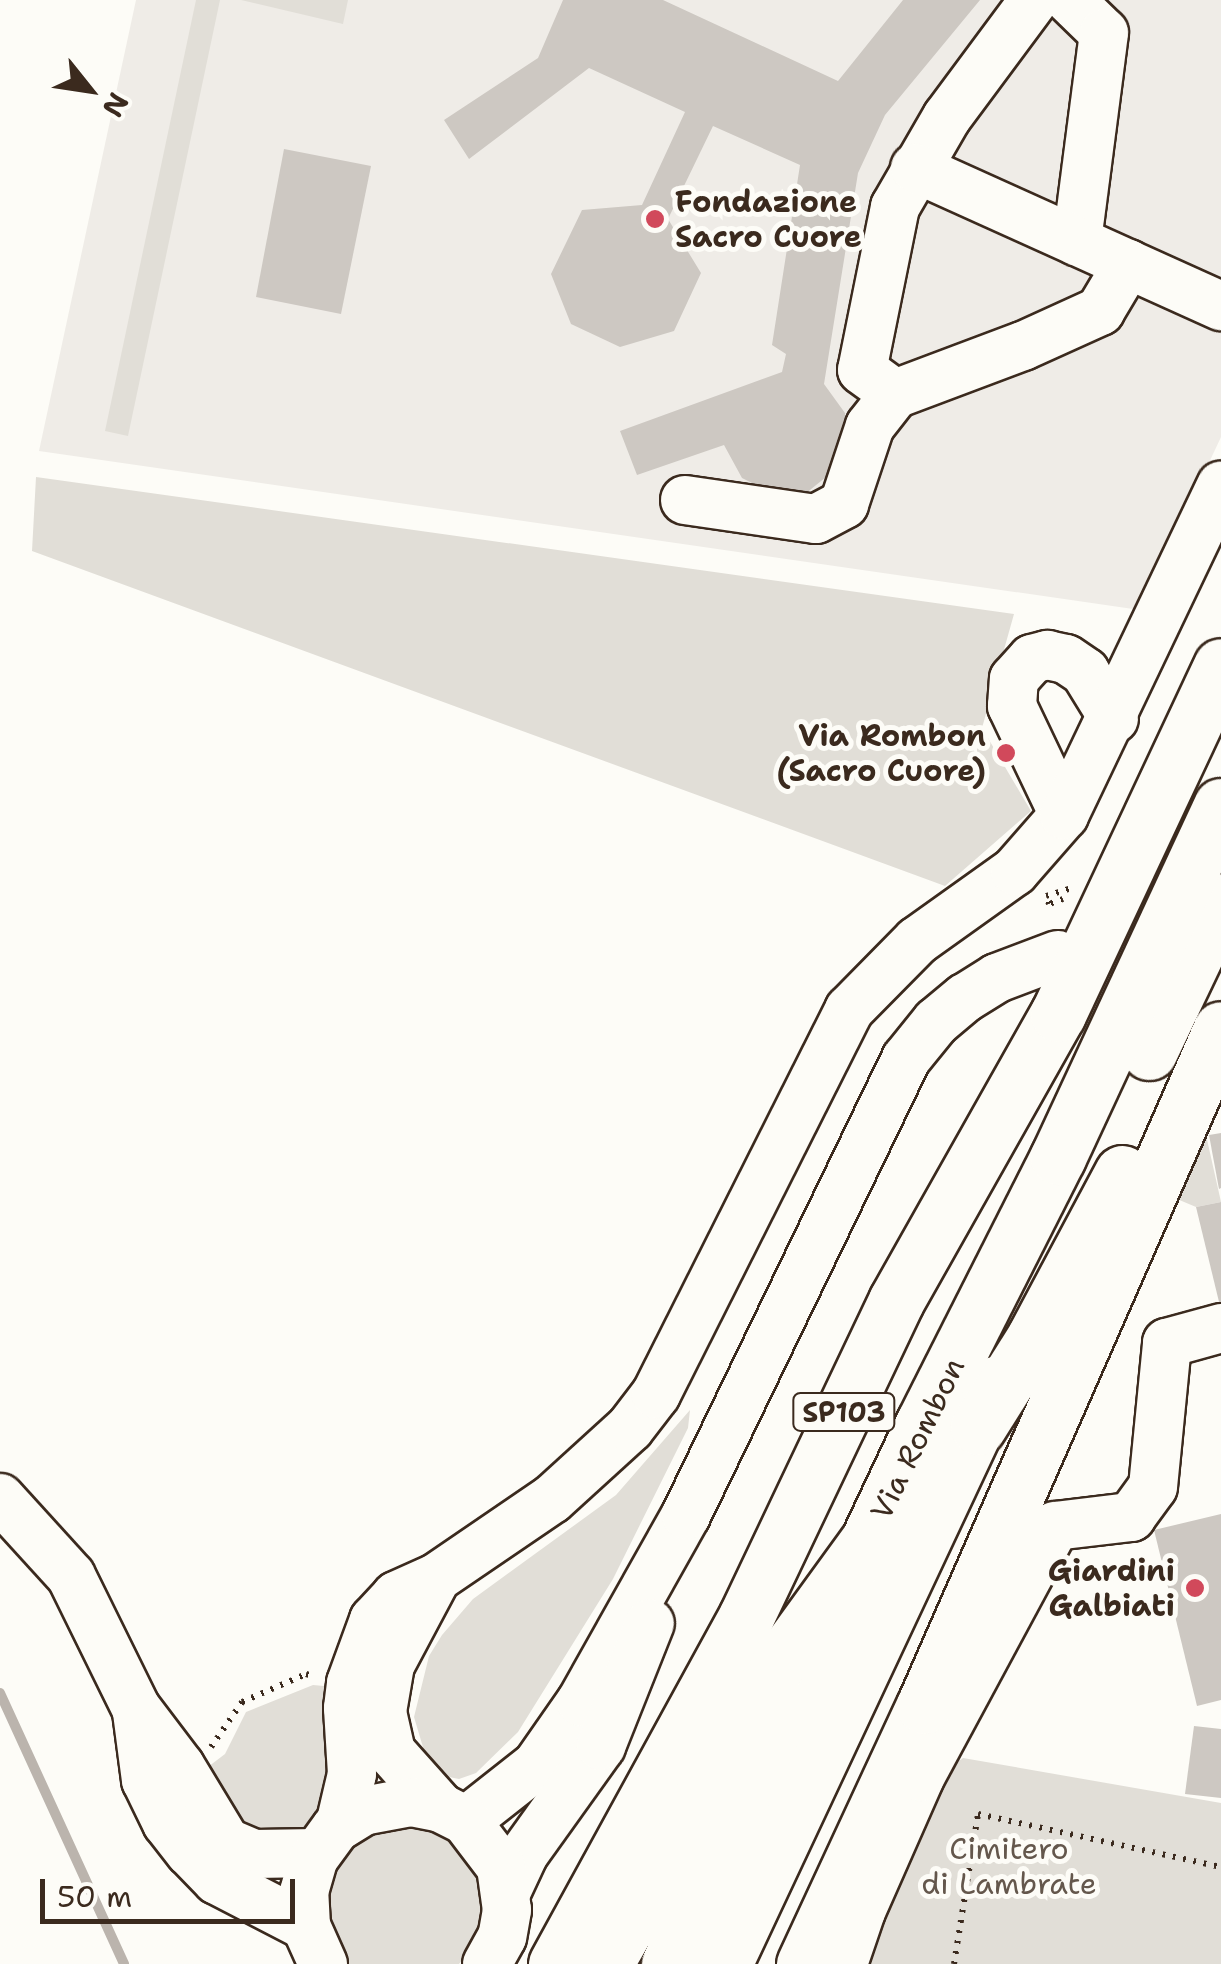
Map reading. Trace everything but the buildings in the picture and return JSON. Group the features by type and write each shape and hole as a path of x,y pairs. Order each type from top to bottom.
{"main road":[{"path":"923,1424 1080,1010 1130,860 1221,666"},
{"name":"Via Rombon","path":"669,1964 923,1424 1058,1157 1221,806"},
{"name":"SP103","path":"556,1964 702,1701 896,1301 1058,1014 1130,860"},
{"name":"Via Rombon","path":"724,1964 1221,901"},
{"path":"978,1426 1034,1338 1116,1182 1221,1002"},
{"path":"804,1964 924,1706 1221,1029"},
{"path":"605,1964 777,1666 870,1538"}],"street":[{"path":"895,394 862,370 894,207 946,117 1034,0"},
{"path":"1070,0 1104,34 1076,241"},
{"path":"915,168 1221,306"},
{"path":"685,500 816,518 844,504 870,426 895,394 1023,346 1100,311 1128,264"},
{"path":"316,1951 304,1892 352,1774 350,1696 364,1638 396,1596 436,1578 552,1499 630,1428 677,1359 849,1010 916,942 1015,871 1064,816 1114,719 1221,486"},
{"path":"1064,816 1012,706 1014,679 1032,659 1051,655 1066,658 1085,672 1114,719"},
{"path":"0,1498 71,1576 136,1708 180,1766 226,1842 254,1854 328,1839 388,1803 454,1814 512,1789 546,1755 582,1702 686,1515 906,1058 936,1022 964,998 1006,974 1058,956"},
{"path":"843,1964 920,1776 1055,1526 1132,1517 1154,1487 1167,1344 1221,1328"},
{"path":"487,1964 503,1934 506,1890 524,1855 580,1778 616,1716 686,1515"},
{"path":"436,1578 390,1665 382,1712 391,1752 491,1848 506,1890"},
{"path":"136,1708 146,1780 167,1822 217,1880 316,1951"}],"path":[{"path":"200,1758 223,1734 242,1702 306,1674 320,1678"},
{"path":"954,1964 978,1814 1221,1867"}],"shaded area":[{"name":"Fondazione Sacro Cuore","path":"136,0 1221,0 1221,437 1140,610 39,451"}],"green space":[{"path":"196,0 220,0 128,436 105,431"},
{"path":"241,0 348,0 343,24"},
{"path":"36,477 1014,614 982,728 1031,811 945,886 32,551"},
{"path":"1206,1135 1221,1202 1196,1207 1177,1199"},
{"path":"690,1410 688,1428 613,1579 518,1732 476,1773 459,1779 444,1776 428,1764 414,1717 429,1656 442,1635 473,1599 616,1495"},
{"path":"313,1685 335,1687 340,1792 303,1834 237,1834 200,1773 225,1754 246,1712"},
{"name":"Cimitero di Lambrate","path":"963,1758 1221,1803 1221,1964 870,1964 917,1826 941,1774"},
{"path":"409,1825 434,1830 455,1843 474,1865 483,1891 483,1919 474,1945 459,1964 348,1964 325,1926 328,1876 342,1854 361,1837 384,1827"}],"waterway":[{"path":"0,1693 124,1964"}],"place":[{"name":"Fondazione Sacro Cuore","path":"655,219"},
{"name":"Via Rombon (Sacro Cuore)","path":"1006,753"},
{"name":"Giardini Galbiati","path":"1195,1588"}]}
